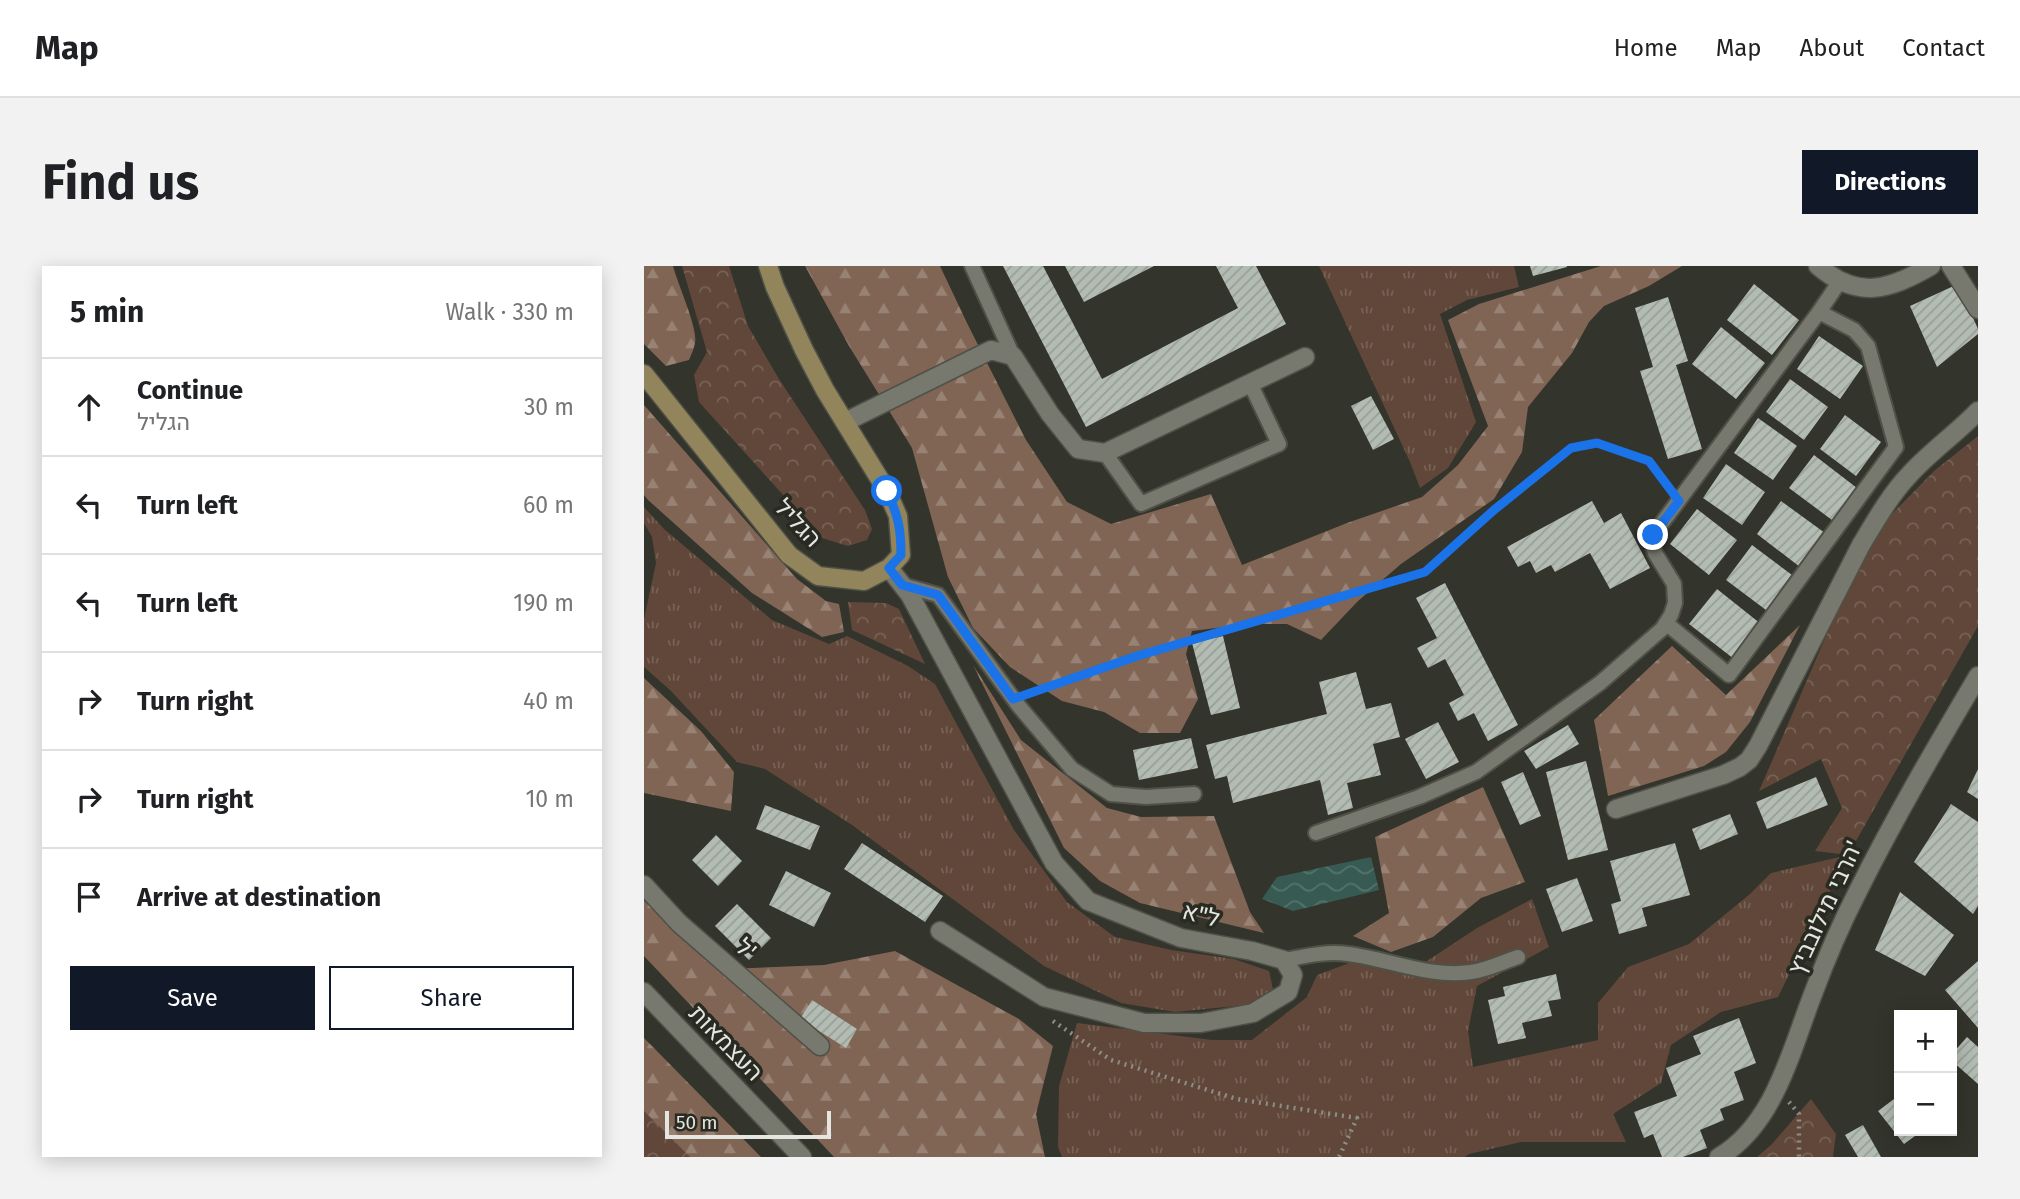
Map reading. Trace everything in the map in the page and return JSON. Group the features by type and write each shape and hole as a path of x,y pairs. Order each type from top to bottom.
{"main road":[{"path":"768,266 804,350 887,491 898,516 901,555 889,568"},
{"name":"הגליל","path":"644,374 789,555 818,576 864,581 889,568"}],"street":[{"path":"1818,266 1856,288 1872,289 1901,282 1931,266"},
{"path":"1951,266 1978,309"},
{"path":"845,422 991,350 1013,356 1050,414 1078,449 1105,453 1305,356"},
{"path":"1616,809 1723,775 1749,760 1877,518 1912,471 1978,411"},
{"name":"ל\"א","path":"889,568 917,607 1054,863 1088,901 1181,938 1252,951 1284,960"},
{"name":"הרבי מילובביץ'","path":"1719,1157 1745,1136 1777,1088 1832,946 1857,893 1885,836 1978,676"},
{"name":"ל'","path":"644,885 679,923 820,1046"},
{"path":"940,930 1044,997 1144,1023 1201,1023 1253,1013 1288,992 1293,975 1284,960"},
{"name":"העצמאות","path":"644,992 802,1157"}],"lane":[{"path":"972,266 1013,356"},
{"path":"1316,833 1419,797 1476,772 1600,683 1662,629 1675,603 1674,584 1652,544 1653,535 1840,281"},
{"path":"1666,623 1729,674 1896,447 1868,346 1854,330 1819,312"},
{"path":"1105,453 1141,504 1279,444 1250,383"},
{"path":"902,585 938,595 1013,699 1072,769 1111,794 1146,797 1194,794"},
{"path":"1284,960 1324,952 1337,953 1443,973 1473,972 1518,957"}],"path":[{"path":"1013,699 1137,656 1425,572 1494,510 1571,448 1597,443 1649,461 1679,501"},
{"path":"1044,997 1049,1018 1111,1060 1237,1099 1357,1118 1339,1157"},
{"path":"1777,1088 1799,1114 1799,1157"}],"green space":[{"path":"644,266 673,266 695,336 695,345 689,360 666,366 644,344"},
{"path":"682,266 729,266 748,326 779,379 865,510 872,529 867,540 848,546 822,538 699,402 694,375 707,352"},
{"path":"805,266 940,266 1026,440 1067,502 1111,524 1211,494 1242,565 1347,523 1422,497 1458,465 1488,426 1448,320 1479,304 1601,266 1682,266 1649,286 1604,306 1589,322 1572,353 1528,407 1522,452 1494,499 1401,564 1358,601 1321,640 1287,624 1248,624 1192,631 1186,654 1198,699 1180,733 1140,733 1104,712 1062,701 1010,667 973,628 948,577 912,448 849,346"},
{"path":"1319,266 1514,266 1519,287 1467,300 1440,314 1476,422 1448,468 1420,488 1410,462"},
{"path":"644,405 797,579 826,601 839,604 844,632 822,637 752,593 648,500 644,495"},
{"path":"1978,436 1978,626 1848,855 1815,851 1842,808 1821,759 1759,791 1842,599 1883,523 1934,471"},
{"path":"644,507 664,529 772,620 829,644 847,636 908,666 935,684 1014,830 1067,902 1115,937 1171,950 1234,959 1269,971 1273,989 1246,1005 1175,1012 1121,1003 1044,966 852,825 765,769 737,762 670,690 644,667 644,619 656,563 652,537 644,523"},
{"path":"848,602 886,603 899,609 925,664 852,630"},
{"path":"1800,625 1750,722 1726,752 1704,766 1608,796 1594,720 1672,646 1726,695"},
{"path":"973,665 1021,740 1107,808 1141,817 1214,816 1250,912 1264,933 1140,903 1100,881 1064,848"},
{"path":"644,678 701,731 734,772 731,811 644,793"},
{"path":"1483,787 1525,882 1481,898 1433,937 1391,952 1353,936 1389,913 1375,837"},
{"path":"1848,855 1778,997 1721,1012 1671,1045 1661,1083 1613,1114 1626,1142 1521,1142 1465,1157 1062,1157 1058,1147 1059,1086 1077,1023 1212,1040 1252,1040 1307,997 1317,975 1352,962 1421,965 1477,928 1532,899 1549,947 1477,986 1468,1031 1473,1067 1598,1040 1598,1003 1628,967 1689,944 1750,894 1771,873"},
{"path":"644,901 728,969 824,965 895,951 1019,1019 1053,1046 1036,1114 1045,1157 834,1157 644,956"},
{"path":"644,1038 654,1048 761,1157 644,1157"},
{"path":"1811,1099 1836,1134 1833,1157 1757,1157 1772,1144"},
{"path":"644,1111 690,1157 644,1157"}],"water":[{"path":"1371,857 1379,890 1293,911 1262,899 1277,877"}],"building":[{"path":"1003,266 1043,266 1102,379 1238,308 1216,266 1256,266 1286,324 1086,427"},
{"path":"1065,266 1154,266 1084,302"},
{"path":"1530,266 1567,266 1567,267 1533,276"},
{"path":"1754,284 1799,320 1772,355 1727,320"},
{"path":"1958,284 1978,334 1937,367 1910,306"},
{"path":"1668,297 1688,361 1676,365 1702,449 1668,459 1640,371 1653,367 1635,308"},
{"path":"1721,327 1765,363 1736,399 1692,364"},
{"path":"1819,336 1863,366 1840,399 1797,369"},
{"path":"1790,379 1828,407 1804,440 1766,412"},
{"path":"1371,396 1394,439 1373,450 1351,406"},
{"path":"1845,415 1881,442 1856,476 1820,449"},
{"path":"1758,418 1797,446 1773,480 1734,453"},
{"path":"1814,455 1857,488 1832,520 1789,488"},
{"path":"1726,464 1765,492 1742,525 1703,498"},
{"path":"1592,501 1604,523 1621,513 1650,568 1610,589 1590,553 1555,572 1551,565 1536,573 1530,561 1518,567 1507,547"},
{"path":"1781,501 1825,533 1800,567 1757,534"},
{"path":"1697,509 1737,540 1709,575 1670,544"},
{"path":"1752,545 1796,578 1770,613 1726,580"},
{"path":"1445,583 1518,725 1488,741 1474,713 1458,721 1449,703 1464,695 1445,659 1428,668 1417,648 1437,638 1416,598"},
{"path":"1717,589 1761,624 1734,659 1689,624"},
{"path":"1223,636 1240,708 1211,715 1192,643"},
{"path":"1356,672 1366,709 1391,703 1400,737 1373,744 1381,775 1347,783 1353,808 1328,815 1320,780 1233,803 1227,776 1215,779 1206,745 1327,714 1319,682"},
{"path":"1438,722 1459,762 1426,779 1405,739"},
{"path":"1568,725 1579,744 1536,769 1524,751"},
{"path":"1191,738 1198,768 1139,780 1133,750"},
{"path":"1586,761 1608,850 1568,860 1546,772"},
{"path":"1978,769 1978,799 1967,792"},
{"path":"1523,772 1541,816 1520,825 1501,782"},
{"path":"1816,777 1828,805 1767,829 1756,802"},
{"path":"1951,804 1978,822 1978,906 1973,914 1914,862"},
{"path":"765,805 820,826 810,850 756,829"},
{"path":"1730,814 1738,834 1700,850 1692,829"},
{"path":"716,835 742,861 718,886 692,860"},
{"path":"862,843 943,896 925,922 844,869"},
{"path":"1675,843 1690,895 1642,908 1647,926 1619,934 1611,904 1621,901 1610,861"},
{"path":"786,871 831,893 814,927 769,905"},
{"path":"1577,878 1593,921 1562,932 1546,889"},
{"path":"1900,892 1954,935 1925,976 1875,950"},
{"path":"737,904 771,938 749,960 715,926"},
{"path":"1978,961 1978,1028 1945,990"},
{"path":"1556,974 1561,999 1548,1001 1552,1016 1522,1023 1526,1038 1498,1044 1488,1000 1505,996 1503,987"},
{"path":"812,1000 857,1029 846,1048 800,1019"},
{"path":"1739,1018 1756,1063 1734,1072 1744,1100 1720,1109 1724,1120 1700,1130 1707,1148 1683,1157 1662,1157 1653,1134 1644,1138 1634,1112 1677,1096 1666,1068 1701,1054 1693,1036"},
{"path":"1967,1037 1978,1047 1978,1084 1957,1065 1957,1048"},
{"path":"1894,1099 1894,1131 1878,1111"},
{"path":"1863,1125 1881,1157 1858,1157 1845,1135"},
{"path":"1898,1136 1915,1136 1904,1144"}],"route":[{"path":"887,491 898,516 901,535 901,555 889,568 902,585 938,595 1013,699 1137,656 1425,572 1494,510 1571,448 1597,443 1649,461 1679,501 1653,535"}]}
